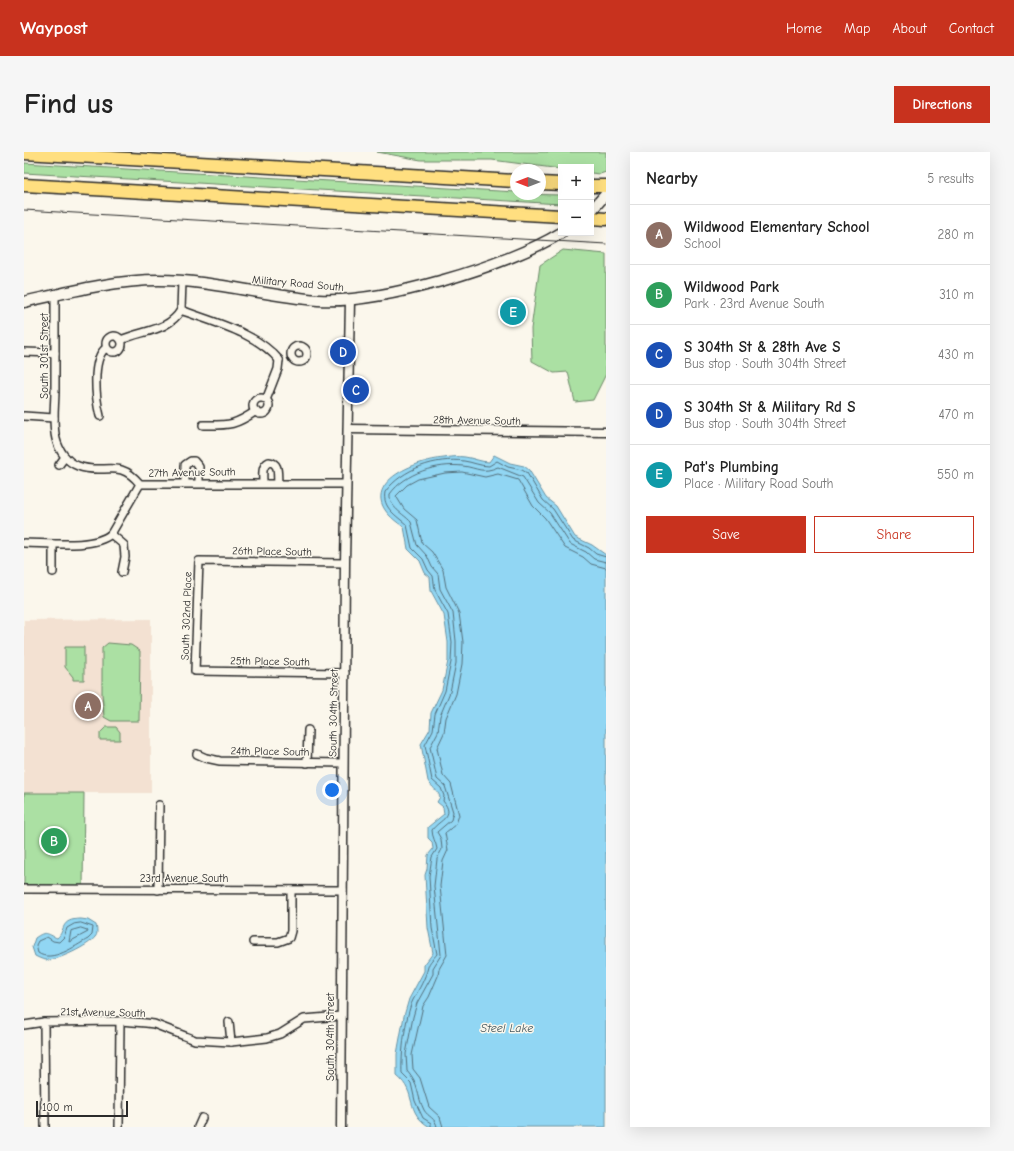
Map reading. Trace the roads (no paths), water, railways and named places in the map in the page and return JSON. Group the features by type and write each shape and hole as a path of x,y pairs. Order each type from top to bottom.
{"highway":[{"path":"24,153 510,182"},
{"path":"546,183 558,184"},
{"path":"24,185 557,216"},
{"path":"594,186 606,186"},
{"path":"594,218 606,219"}],"main road":[{"path":"594,208 606,194"},
{"name":"Military Road South","path":"24,302 128,282 158,280 182,281 317,300 350,300 390,293 479,269 518,254 558,234"}],"street":[{"path":"100,416 96,396 97,370 99,357 106,348 108,337 114,336 121,340 162,327 175,318 181,310 182,281"},
{"name":"South 301st Street","path":"54,418 55,295"},
{"name":"South 304th Street","path":"341,1127 345,563 350,300"},
{"path":"181,310 246,336 269,350 279,360"},
{"path":"106,348 110,351 117,351 122,345 121,340"},
{"path":"24,352 55,353"},
{"path":"279,360 291,356"},
{"path":"266,400 260,398 255,401 254,405 256,411 261,414 266,412 269,408 266,400 278,369 279,360"},
{"path":"203,425 230,425 239,422 256,411"},
{"path":"24,416 54,418 56,439 65,457 59,466"},
{"name":"28th Avenue South","path":"348,429 606,432"},
{"name":"27th Avenue South","path":"65,457 72,464 82,468 119,469 128,471 140,484 199,482 346,484"},
{"path":"185,483 185,465 190,461 197,463 199,467 199,482"},
{"path":"263,483 263,468 265,464 269,462 274,463 277,467 278,483"},
{"path":"24,543 53,544 95,541 111,534 140,484"},
{"path":"111,534 124,545 125,557 122,572"},
{"path":"53,544 53,572"},
{"name":"26th Place South","path":"199,561 345,563"},
{"name":"South 302nd Place","path":"195,671 199,561"},
{"name":"25th Place South","path":"195,671 345,673"},
{"path":"307,763 308,730"},
{"name":"24th Place South","path":"197,754 217,761 343,763"},
{"path":"158,890 159,805"},
{"name":"23rd Avenue South","path":"24,889 343,890"},
{"path":"253,942 278,942 289,938 291,931 291,890"},
{"name":"21st Avenue South","path":"24,1025 44,1022 120,1021 154,1024 200,1041 231,1042 267,1038 280,1034 304,1019 341,1016"},
{"path":"119,1127 120,1021"},
{"path":"44,1022 45,1127"},
{"path":"229,1022 231,1042"},
{"path":"198,1127 202,1118"}],"water":[{"name":"Steel Lake","path":"494,455 510,463 524,466 529,470 546,498 556,506 575,537 592,545 606,555 606,1127 430,1127 417,1115 407,1089 397,1076 397,1054 404,1016 409,999 424,971 424,965 433,953 428,928 425,875 428,855 433,849 432,842 428,838 428,827 444,814 443,807 437,802 440,797 439,794 428,781 421,744 430,729 431,713 442,690 448,661 448,642 444,615 431,591 430,577 425,573 420,561 408,549 404,527 388,514 381,502 382,491 388,481 399,472 413,466 429,461 457,457 489,462"},
{"path":"81,919 88,920 96,925 97,934 92,940 80,948 52,960 41,959 35,956 32,947 35,938 44,933 57,938 66,923"}],"tram line":[{"path":"24,210 606,244"}],"place":[{"name":"Pat's Plumbing","path":"513,312"},
{"name":"S 304th St & Military Rd S","path":"343,352"},
{"name":"S 304th St & 28th Ave S","path":"356,390"},
{"name":"Wildwood Elementary School","path":"88,706"},
{"name":"Wildwood Park","path":"54,841"}]}
